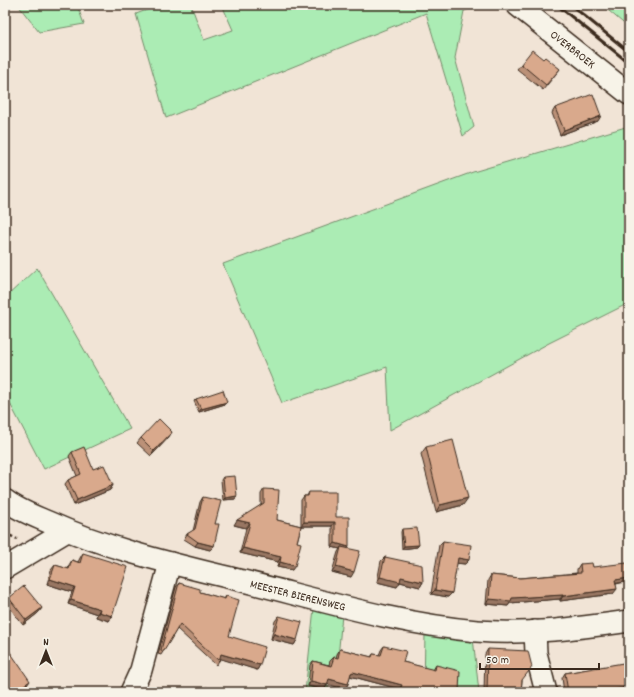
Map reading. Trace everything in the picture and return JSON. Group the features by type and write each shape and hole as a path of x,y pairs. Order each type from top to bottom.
{"street":[{"name":"OVERBROEK","path":"517,5 629,94"},
{"name":"MEESTER BIERENSWEG","path":"5,500 25,512 67,531 170,563 355,609 416,622 478,631 535,631 579,628 629,621"},
{"path":"5,568 67,531"},
{"path":"131,692 141,670 170,563"},
{"path":"535,631 536,653 546,692"}],"green space":[{"path":"18,5 77,5 84,24 39,32"},
{"path":"160,5 191,5 204,40 233,30 222,5 480,5 464,11 455,58 474,127 463,136 426,13 166,118 136,14"},
{"path":"602,5 629,5 629,28"},
{"path":"629,126 629,303 549,343 390,430 387,367 282,403 223,264 473,172"},
{"path":"37,268 130,429 44,469 5,394 5,298"},
{"path":"314,608 342,615 336,679 327,681 329,692 305,692"},
{"path":"425,633 473,638 479,692 424,692"}],"building":[{"path":"532,50 543,59 545,57 560,69 546,85 521,64"},
{"path":"593,94 601,116 564,130 555,108"},
{"path":"223,390 227,402 201,409 196,399"},
{"path":"159,419 172,432 154,451 141,438"},
{"path":"453,440 468,498 440,505 426,447"},
{"path":"84,447 93,469 104,465 113,485 77,500 68,480 81,474 72,452"},
{"path":"235,476 237,496 225,498 223,477"},
{"path":"264,489 279,490 277,520 301,526 297,542 301,543 295,566 280,562 281,557 243,548 250,523 237,520 264,503"},
{"path":"309,492 336,492 336,517 349,517 349,547 335,543 335,522 304,522 304,496 308,496"},
{"path":"203,497 221,501 215,524 219,524 214,546 198,542 187,534 195,529"},
{"path":"417,528 419,545 404,546 402,529"},
{"path":"443,541 471,545 469,560 458,558 452,593 435,590"},
{"path":"341,547 360,551 354,572 336,567"},
{"path":"83,553 128,567 112,616 99,612 100,609 71,600 75,587 50,579 55,565 69,569 72,560 80,563"},
{"path":"385,557 422,565 423,582 401,577 400,582 380,577"},
{"path":"592,563 593,567 627,563 629,578 615,580 617,589 563,596 512,598 511,601 489,599 491,575 520,578 581,573 580,564"},
{"path":"179,583 200,589 200,592 225,599 226,596 239,600 229,636 265,647 260,665 221,654 219,661 180,624 164,651 161,650"},
{"path":"24,586 42,608 26,620 9,598"},
{"path":"279,616 302,622 297,640 274,634"},
{"path":"384,646 406,651 403,662 435,670 436,665 460,671 459,691 473,692 427,692 414,689 414,692 400,692 402,685 353,672 351,673 348,684 329,679 327,685 311,681 313,661 331,666 334,657 338,658 340,649 372,657 373,654 381,655"},
{"path":"8,649 30,681 14,692 10,692 7,688 5,690 5,652"},
{"path":"488,649 528,651 532,667 522,680 521,692 487,692"},
{"path":"629,662 629,687 601,692 568,692 565,673"},
{"path":"206,687 220,691 204,692"}],"railway":[{"path":"557,5 629,63"},
{"path":"571,5 629,52"}]}
